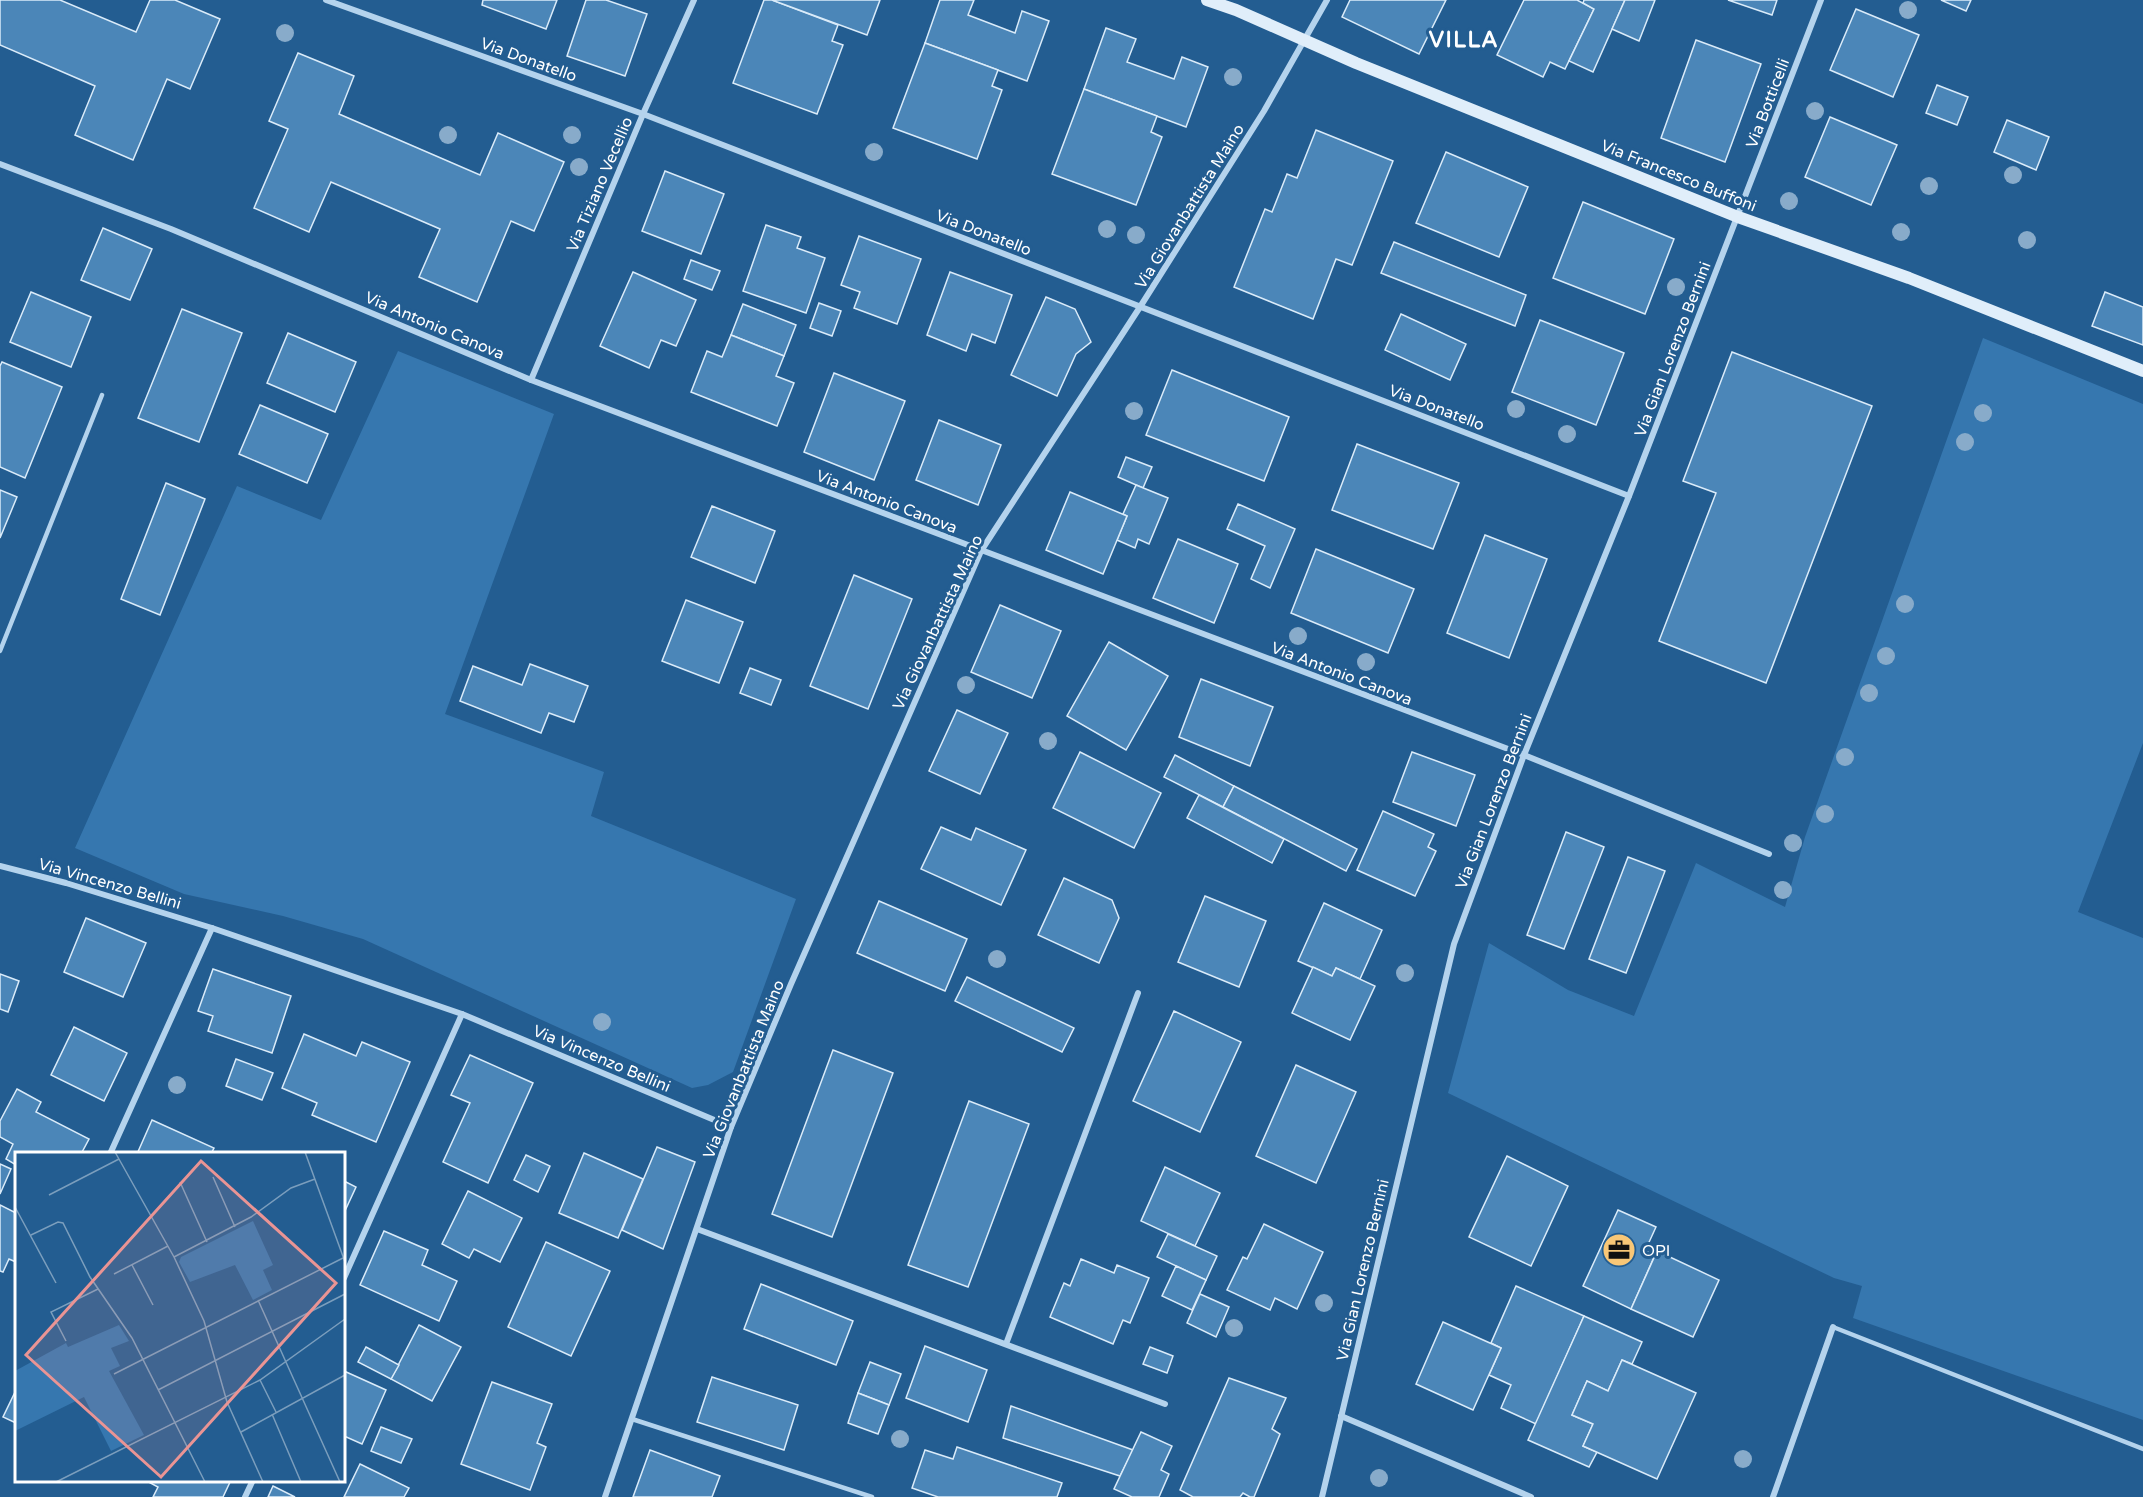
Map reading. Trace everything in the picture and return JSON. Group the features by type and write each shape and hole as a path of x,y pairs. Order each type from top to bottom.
{"street":[{"name":"Via Donatello","path":"326,0 643,114 1629,496"},
{"name":"Via Tiziano Vecellio","path":"531,380 643,114 694,0"},
{"name":"Via Francesco Buffoni","path":"1207,0 1236,10 1356,63 1738,217 1909,278 2143,371"},
{"name":"Via Giovanbattista Maino","path":"605,1497 731,1127 791,984 981,551 1264,111 1327,0"},
{"name":"Via Botticelli","path":"1738,217 1821,0"},
{"name":"Via Antonio Canova","path":"0,164 171,229 531,380 1524,755 1769,854"},
{"name":"Via Gian Lorenzo Bernini","path":"1322,1497 1454,944 1524,755 1629,496 1738,217"},
{"name":"Via Vincenzo Bellini","path":"0,866 66,883 212,928 462,1014 731,1127"},
{"path":"111,1152 212,928"},
{"path":"1006,1344 1138,993"},
{"path":"345,1276 462,1014"},
{"path":"698,1229 1166,1404"},
{"path":"1773,1497 1833,1327"},
{"path":"1341,1416 1531,1497"},
{"path":"245,1497 252,1482"}],"lane":[{"path":"0,651 102,395"},
{"path":"1833,1327 2143,1449"},
{"path":"632,1419 872,1497"}],"shaded area":[{"path":"1983,338 2143,404 2143,743 2078,912 2143,938 2143,1420 1853,1318 1862,1286 1834,1278 1448,1093 1489,943 1568,990 1634,1016 1696,863 1785,907 1805,837"},
{"path":"398,351 554,414 445,714 604,772 591,816 796,899 733,1072 708,1085 692,1088 363,939 283,916 184,894 75,848 237,486 321,520"}],"building":[{"path":"0,0 60,0 136,32 150,0 175,0 220,19 190,89 167,79 133,160 75,135 95,86 0,45"},
{"path":"483,0 557,0 546,29 482,5"},
{"path":"586,0 606,0 647,14 625,76 567,56"},
{"path":"764,0 772,0 838,25 832,41 843,45 817,114 733,83"},
{"path":"772,0 880,0 867,35"},
{"path":"940,0 974,0 968,15 1015,33 1022,11 1049,21 1027,81 925,43"},
{"path":"1350,0 1446,0 1419,54 1342,17"},
{"path":"1524,0 1577,0 1594,9 1565,69 1550,62 1543,77 1497,55"},
{"path":"1584,0 1625,0 1593,72 1569,61 1594,9 1583,3"},
{"path":"1625,0 1655,0 1639,41 1612,29"},
{"path":"1728,0 1777,0 1772,15"},
{"path":"1941,0 1971,0 1966,11"},
{"path":"1856,9 1919,35 1893,97 1830,70"},
{"path":"1106,28 1136,39 1127,62 1174,79 1182,57 1208,67 1186,127 1084,89"},
{"path":"1696,40 1761,64 1725,162 1661,138"},
{"path":"925,43 998,70 992,86 1002,90 977,159 893,128"},
{"path":"298,53 354,76 339,114 480,175 498,133 564,162 534,231 511,221 477,302 419,277 440,229 331,182 309,232 254,208 288,129 269,121"},
{"path":"1937,85 1968,97 1957,125 1926,113"},
{"path":"1084,89 1157,116 1151,132 1162,137 1136,205 1052,174"},
{"path":"1830,117 1897,145 1871,205 1805,177"},
{"path":"2007,120 2049,137 2036,170 1994,152"},
{"path":"1316,130 1393,161 1352,265 1336,259 1313,319 1234,287 1265,209 1272,212 1287,174 1297,178"},
{"path":"1446,152 1528,187 1499,257 1416,223"},
{"path":"665,171 724,194 701,254 642,231"},
{"path":"1583,202 1674,239 1645,314 1553,278"},
{"path":"766,225 801,237 797,248 825,258 806,313 743,291"},
{"path":"103,228 152,249 130,300 81,280"},
{"path":"859,236 921,259 897,324 854,308 860,292 841,285"},
{"path":"1394,242 1526,295 1515,326 1381,273"},
{"path":"691,260 720,271 712,290 684,279"},
{"path":"633,272 696,300 676,346 661,340 649,368 600,346"},
{"path":"950,272 1012,295 995,343 972,334 966,351 927,335"},
{"path":"31,292 91,317 71,367 10,342"},
{"path":"2105,292 2143,307 2143,345 2092,326"},
{"path":"1046,297 1075,309 1091,342 1076,354 1057,396 1011,375"},
{"path":"819,303 841,311 832,336 810,328"},
{"path":"743,304 796,325 784,356 731,335"},
{"path":"182,309 242,333 199,442 138,418"},
{"path":"1401,314 1466,344 1450,380 1385,350"},
{"path":"1540,320 1624,353 1596,425 1512,392"},
{"path":"288,333 356,362 335,412 267,383"},
{"path":"731,335 784,356 776,376 794,383 777,426 691,392 707,351 722,357"},
{"path":"1732,352 1872,406 1766,683 1659,641 1716,493 1683,481"},
{"path":"2,362 62,387 25,478 0,467 0,366"},
{"path":"1172,370 1289,417 1264,481 1146,435"},
{"path":"834,373 905,401 874,480 804,452"},
{"path":"260,405 328,434 307,483 239,454"},
{"path":"939,420 1001,445 978,505 916,480"},
{"path":"1357,444 1459,483 1433,549 1332,510"},
{"path":"1126,457 1152,467 1143,488 1118,477"},
{"path":"166,483 205,499 160,615 121,599"},
{"path":"1136,485 1168,498 1149,544 1138,539 1135,548 1117,540 1127,516 1123,514"},
{"path":"0,490 17,497 0,538"},
{"path":"1070,492 1127,516 1103,574 1046,550"},
{"path":"1238,504 1295,529 1270,588 1251,579 1265,546 1227,529"},
{"path":"712,506 775,531 755,583 691,557"},
{"path":"1485,535 1547,559 1509,658 1447,633"},
{"path":"1178,539 1238,564 1214,623 1153,598"},
{"path":"1316,549 1414,589 1388,653 1291,613"},
{"path":"854,575 912,599 868,709 810,686"},
{"path":"686,600 743,622 719,683 662,661"},
{"path":"1000,605 1061,631 1032,698 971,672"},
{"path":"1109,642 1168,676 1126,750 1067,716"},
{"path":"530,664 588,686 574,722 549,713 541,733 460,701 473,666 522,685"},
{"path":"750,668 781,680 771,705 740,693"},
{"path":"1201,679 1273,707 1250,766 1179,737"},
{"path":"957,710 1008,733 980,794 929,771"},
{"path":"1080,752 1161,793 1134,848 1053,808"},
{"path":"1412,752 1475,775 1456,826 1393,802"},
{"path":"1175,755 1234,786 1223,807 1164,777"},
{"path":"1234,786 1357,849 1346,871 1223,807"},
{"path":"1199,795 1284,839 1272,863 1187,818"},
{"path":"1383,811 1434,834 1428,847 1436,851 1415,896 1357,870"},
{"path":"941,827 971,840 976,828 1026,850 1001,905 921,869"},
{"path":"1566,832 1604,847 1564,949 1527,935"},
{"path":"1628,857 1665,871 1626,973 1589,959"},
{"path":"1064,878 1112,900 1119,918 1099,963 1038,935"},
{"path":"1205,896 1266,921 1239,987 1178,962"},
{"path":"879,901 967,939 945,991 857,953"},
{"path":"1324,903 1382,930 1360,979 1336,968 1332,976 1298,961"},
{"path":"86,918 146,943 123,997 64,972"},
{"path":"1313,967 1332,976 1336,968 1375,986 1350,1040 1292,1013"},
{"path":"213,969 291,996 272,1053 208,1031 213,1016 198,1011"},
{"path":"0,974 19,981 8,1012 0,1009"},
{"path":"967,977 1074,1028 1062,1052 955,1001"},
{"path":"1174,1011 1241,1042 1200,1132 1133,1101"},
{"path":"74,1027 127,1053 104,1101 51,1075"},
{"path":"304,1034 356,1056 362,1042 410,1062 376,1142 312,1115 317,1103 282,1088"},
{"path":"833,1050 893,1073 832,1237 772,1214"},
{"path":"470,1055 533,1083 488,1183 443,1162 470,1103 451,1095"},
{"path":"236,1059 273,1073 262,1100 226,1086"},
{"path":"1296,1065 1356,1092 1316,1183 1256,1156"},
{"path":"17,1089 41,1102 36,1112 89,1139 82,1152 15,1152 15,1164 6,1159 13,1144 0,1137 0,1121"},
{"path":"969,1101 1029,1124 968,1287 908,1265"},
{"path":"152,1120 214,1148 212,1152 138,1152"},
{"path":"657,1147 695,1162 663,1249 622,1230"},
{"path":"584,1153 643,1179 618,1238 559,1213"},
{"path":"526,1155 550,1166 538,1192 514,1180"},
{"path":"1507,1156 1568,1186 1531,1266 1469,1237"},
{"path":"0,1164 11,1169 0,1194"},
{"path":"1165,1167 1220,1193 1195,1246 1141,1221"},
{"path":"345,1182 356,1187 345,1211"},
{"path":"468,1191 522,1218 500,1262 474,1249 469,1258 442,1244"},
{"path":"0,1205 15,1212 15,1262 9,1259 3,1272 0,1271"},
{"path":"1618,1210 1656,1227 1645,1251 1655,1255 1631,1309 1583,1286"},
{"path":"1264,1224 1323,1252 1297,1309 1275,1298 1270,1310 1227,1290 1243,1257 1247,1259"},
{"path":"384,1231 428,1250 422,1265 457,1281 439,1321 360,1285"},
{"path":"1168,1234 1217,1256 1206,1280 1157,1257"},
{"path":"546,1242 610,1271 571,1356 508,1327"},
{"path":"1657,1251 1719,1280 1693,1337 1631,1309"},
{"path":"1081,1259 1114,1273 1117,1265 1149,1278 1130,1323 1123,1320 1113,1344 1050,1317 1064,1283 1070,1286"},
{"path":"1176,1266 1206,1280 1192,1310 1162,1296"},
{"path":"761,1284 853,1321 836,1365 744,1329"},
{"path":"1516,1286 1584,1316 1536,1424 1501,1408 1511,1385 1489,1375 1501,1348 1491,1343"},
{"path":"1200,1294 1229,1307 1216,1337 1187,1323"},
{"path":"1584,1316 1642,1342 1632,1364 1622,1360 1608,1391 1587,1381 1572,1415 1593,1424 1583,1446 1597,1452 1589,1467 1528,1440"},
{"path":"1443,1322 1501,1348 1473,1410 1416,1384"},
{"path":"419,1325 461,1347 432,1401 391,1379"},
{"path":"925,1346 987,1370 968,1422 906,1398"},
{"path":"366,1347 399,1365 391,1379 358,1362"},
{"path":"1150,1347 1173,1356 1167,1373 1143,1364"},
{"path":"1622,1360 1696,1393 1657,1479 1583,1446 1593,1424 1572,1415 1587,1381 1608,1391"},
{"path":"870,1362 901,1374 889,1405 858,1393"},
{"path":"345,1371 386,1390 362,1444 345,1436"},
{"path":"712,1377 798,1405 784,1450 697,1422"},
{"path":"1229,1378 1286,1398 1272,1429 1280,1434 1254,1497 1243,1493 1240,1497 1193,1497 1180,1490"},
{"path":"492,1382 552,1404 537,1443 546,1447 530,1490 461,1464"},
{"path":"15,1392 15,1423 3,1417"},
{"path":"858,1393 889,1405 878,1434 848,1423"},
{"path":"1011,1406 1133,1450 1120,1476 1003,1438"},
{"path":"381,1427 412,1439 401,1463 371,1451"},
{"path":"1141,1432 1172,1446 1161,1470 1169,1474 1159,1497 1132,1497 1114,1489"},
{"path":"957,1447 1062,1483 1057,1497 938,1497 912,1488 925,1450 953,1459"},
{"path":"650,1450 720,1476 712,1497 633,1497"},
{"path":"360,1464 409,1488 404,1497 344,1497"},
{"path":"149,1482 230,1482 223,1497 153,1497 158,1487"},
{"path":"273,1486 295,1497 268,1497"}],"place":[{"name":"OPI","path":"1619,1250"}],"district":[{"name":"VILLA","path":"1464,39"}]}
